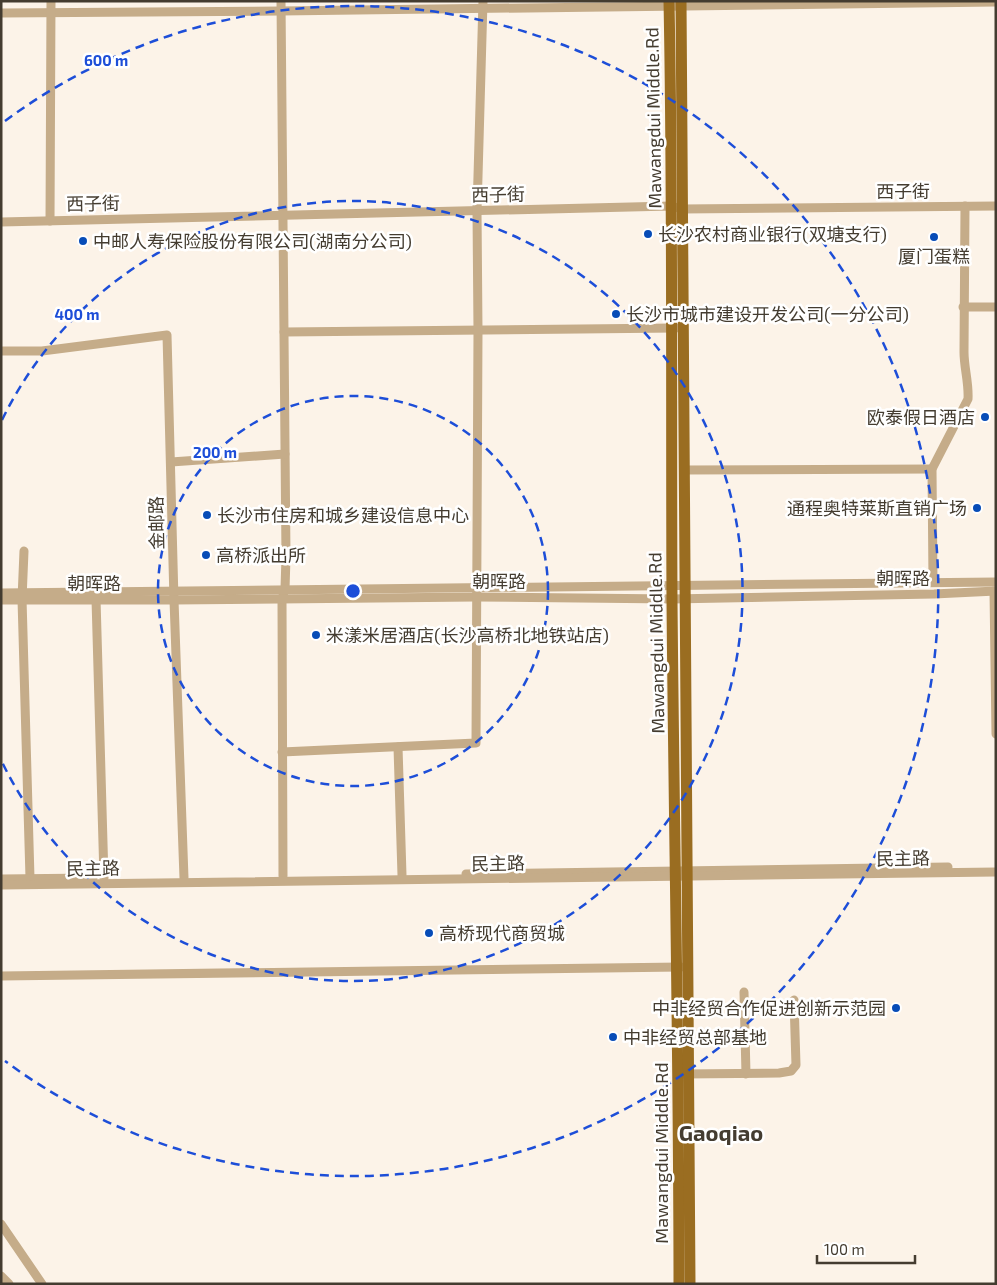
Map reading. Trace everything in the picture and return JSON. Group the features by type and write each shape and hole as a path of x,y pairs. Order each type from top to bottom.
{"main road":[{"name":"Mawangdui Middle.Rd","path":"675,4 678,328 672,599 682,874"},
{"name":"Mawangdui Middle.Rd","path":"678,328 684,470 685,592 682,874 684,1074 690,1284"},
{"name":"Mawangdui Middle.Rd","path":"679,1284 684,1074"}],"street":[{"path":"50,220 51,1"},
{"path":"281,1 285,454 284,589 282,599 284,876"},
{"path":"1,12 281,12 483,5 996,2"},
{"path":"282,752 476,743 478,331 476,211 483,5"},
{"path":"934,582 932,469 968,399 969,390 964,368 964,206"},
{"name":"西子街","path":"1,222 476,211 996,206"},
{"path":"963,307 996,307"},
{"path":"284,332 678,328"},
{"name":"金邮路","path":"1,351 42,351 167,335 184,878"},
{"path":"171,462 285,454"},
{"path":"684,470 932,469"},
{"path":"24,550 22,596 30,878"},
{"name":"朝晖路","path":"1,593 22,596 96,599 284,589 476,592 672,599 685,592 934,582 995,588"},
{"name":"朝晖路","path":"1,600 22,596 174,596 282,599 672,586 685,592 934,594 995,588"},
{"path":"995,588 996,734"},
{"path":"96,599 104,878"},
{"path":"398,747 402,875"},
{"name":"民主路","path":"1,885 682,874 996,866"},
{"name":"民主路","path":"1,879 996,872"},
{"path":"1,976 683,967"},
{"path":"744,992 746,1074"},
{"path":"684,1074 746,1074 785,1072 794,1069 796,1065 794,1000"},
{"path":"1,1224 42,1284"},
{"path":"1,1276 10,1284"}],"place":[{"name":"长沙农村商业银行(双塘支行)","path":"648,234"},
{"name":"厦门蛋糕","path":"934,237"},
{"name":"中邮人寿保险股份有限公司(湖南分公司)","path":"83,241"},
{"name":"长沙市城市建设开发公司(一分公司)","path":"616,314"},
{"name":"欧泰假日酒店","path":"985,417"},
{"name":"通程奥特莱斯直销广场","path":"977,508"},
{"name":"长沙市住房和城乡建设信息中心","path":"207,515"},
{"name":"高桥派出所","path":"206,555"},
{"name":"米漾米居酒店(长沙高桥北地铁站店)","path":"316,635"},
{"name":"高桥现代商贸城","path":"429,933"},
{"name":"中非经贸合作促进创新示范园","path":"896,1008"},
{"name":"中非经贸总部基地","path":"613,1037"}],"district":[{"name":"Gaoqiao","path":"721,1132"}]}
